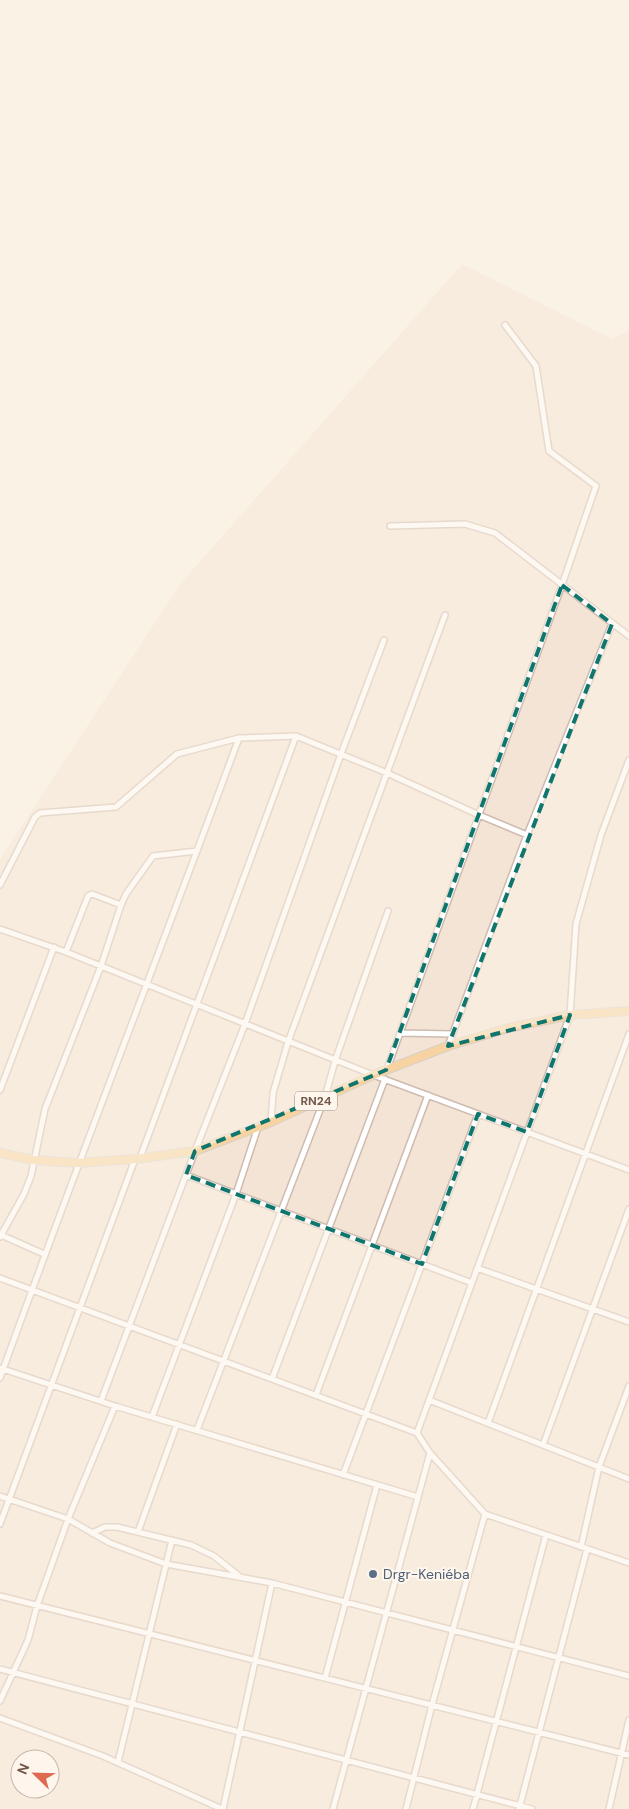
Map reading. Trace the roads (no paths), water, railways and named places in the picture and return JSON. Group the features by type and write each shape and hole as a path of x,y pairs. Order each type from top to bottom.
{"main road":[{"name":"RN24","path":"0,1153 34,1160 78,1163 137,1159 195,1151 271,1122 373,1075 448,1046 508,1028 570,1015 629,1011"}],"street":[{"path":"386,1070 562,585 596,486 549,451 536,366 505,325"},
{"path":"390,526 465,524 495,533 629,636"},
{"path":"271,1122 273,1094 288,1042 446,615"},
{"path":"448,1046 527,835 612,624"},
{"path":"101,1401 245,1024 341,754 384,640"},
{"path":"0,885 35,817 40,813 116,807 177,754 239,738 296,736 387,772 527,835"},
{"path":"0,1524 50,1386 296,736"},
{"path":"0,1378 44,1254 148,984 239,738"},
{"path":"417,1433 570,1015 576,924 601,835 629,760"},
{"path":"44,1254 0,1236 24,1194 34,1160 45,1109 101,966 121,905 126,894 153,856 197,851"},
{"path":"66,952 88,896 92,894 121,905"},
{"path":"197,1430 325,1097 388,911"},
{"path":"0,929 148,984 336,1061 629,1170"},
{"path":"0,1090 54,948"},
{"path":"400,1033 452,1034"},
{"path":"488,1423 629,1034"},
{"path":"272,1379 385,1079"},
{"path":"316,1395 428,1096"},
{"path":"343,1474 478,1114"},
{"path":"152,1417 236,1194 258,1127"},
{"path":"186,1175 472,1283"},
{"path":"543,1445 629,1209"},
{"path":"477,1268 629,1322"},
{"path":"0,1278 417,1433 430,1454 485,1514 629,1563"},
{"path":"2,1369 50,1386 418,1497"},
{"path":"519,1807 584,1548 599,1467 629,1386"},
{"path":"429,1400 629,1479"},
{"path":"0,1701 28,1640 37,1606 68,1519 115,1406"},
{"path":"138,1532 177,1424"},
{"path":"333,1809 430,1454"},
{"path":"325,1678 377,1485"},
{"path":"0,1496 68,1519 110,1543 166,1564 272,1583 629,1676"},
{"path":"406,1809 432,1704 485,1514"},
{"path":"92,1533 105,1527 117,1527 191,1545 214,1556 241,1577"},
{"path":"473,1809 546,1535"},
{"path":"118,1762 172,1540"},
{"path":"0,1718 118,1762 222,1809 272,1583"},
{"path":"0,1596 629,1755"},
{"path":"0,1669 532,1809"},
{"path":"609,1809 629,1720"}],"place":[{"name":"Drgr-Keniéba","path":"373,1574"}]}
